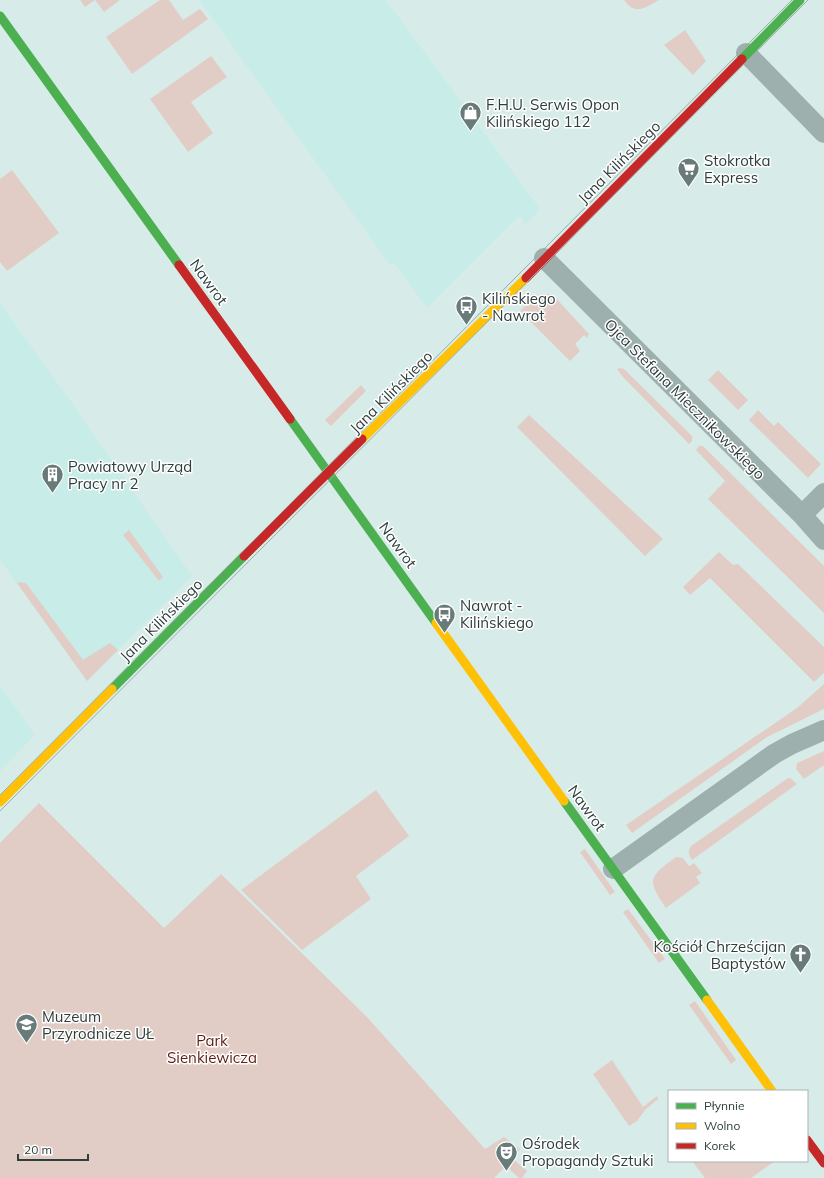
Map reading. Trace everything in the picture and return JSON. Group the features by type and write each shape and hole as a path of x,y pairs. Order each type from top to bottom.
{"street":[{"name":"Jana Kilińskiego","path":"0,802 800,0"},
{"name":"Nawrot","path":"0,16 771,1090"},
{"path":"746,54 824,133"},
{"name":"Ojca Stefana Miecznikowskiego","path":"544,258 802,515 824,540"},
{"path":"802,515 824,493"},
{"path":"613,869 774,754 792,744 824,730"},
{"path":"808,1141 824,1163"}],"shaded area":[{"path":"199,0 386,0 540,209 526,224 519,216 427,308 394,263 390,265"},
{"path":"0,303 69,399 192,576 87,681 0,560"},
{"path":"0,686 35,735 0,771"}],"green space":[{"path":"80,0 95,0 85,7"},
{"path":"95,0 120,0 104,12"},
{"path":"160,0 169,0 183,20 200,9 208,19 132,74 106,37"},
{"path":"624,0 659,0 644,8 636,9 628,5"},
{"path":"685,30 706,61 693,75 664,45"},
{"path":"211,56 227,77 191,102 213,133 188,152 150,99"},
{"path":"12,170 59,233 7,271 0,262 0,179"},
{"path":"538,295 553,295 589,334 587,338 584,335 575,344 580,351 570,361 520,311"},
{"path":"617,369 624,369 692,436 692,441 689,444 622,376"},
{"path":"718,370 748,400 738,410 708,380"},
{"path":"361,385 366,391 331,426 325,420"},
{"path":"758,410 774,426 778,422 821,464 808,478 749,420"},
{"path":"529,415 663,539 645,556 517,427"},
{"path":"699,446 703,446 824,566 824,613 708,499 725,481 696,450"},
{"path":"129,530 163,577 159,581 123,535"},
{"path":"719,552 733,565 738,564 824,647 824,673 814,682 710,578 690,595 683,587"},
{"path":"17,583 26,583 83,660 110,643 118,650 87,681"},
{"path":"824,684 824,709 767,737 632,833 626,825 797,708"},
{"path":"824,751 824,765 804,779 796,769 797,763"},
{"path":"788,778 797,784 692,860 689,853 691,846"},
{"path":"376,790 409,836 356,876 371,899 302,950 241,890"},
{"name":"Park Sienkiewicza","path":"39,803 164,928 221,874 367,1017 485,1149 504,1137 520,1149 512,1158 527,1171 522,1178 519,1178 506,1166 494,1178 0,1178 0,843"},
{"path":"585,849 615,892 610,895 580,852"},
{"path":"676,857 683,858 689,866 694,863 702,873 696,877 700,883 666,908 655,891 653,879 660,869"},
{"path":"628,909 665,959 659,963 623,912"},
{"path":"695,1001 736,1060 731,1064 689,1005"},
{"path":"612,1060 643,1107 657,1096 658,1099 645,1110 637,1121 629,1126 593,1074"},
{"path":"693,1162 774,1162 751,1178 705,1178"}],"tram line":[{"path":"0,795 792,0"},
{"path":"0,811 808,0"}],"traffic: fast":[{"path":"742,59 800,0"},
{"path":"0,16 179,265"},
{"path":"290,419 436,623"},
{"path":"112,689 244,556"},
{"path":"564,801 707,1000"}],"traffic: slow":[{"path":"362,439 526,278"},
{"path":"436,623 564,801"},
{"path":"0,802 112,689"},
{"path":"707,1000 771,1090"}],"traffic: jam":[{"path":"526,278 742,59"},
{"path":"179,265 290,419"},
{"path":"244,556 362,439"},
{"path":"808,1141 824,1163"}],"place":[{"name":"F.H.U. Serwis Opon Kilińskiego 112","path":"471,132"},
{"name":"Stokrotka Express","path":"688,188"},
{"name":"Kilińskiego - Nawrot","path":"467,326"},
{"name":"Powiatowy Urząd Pracy nr 2","path":"53,494"},
{"name":"Nawrot - Kilińskiego","path":"444,634"},
{"name":"Kościół Chrześcijan Baptystów","path":"801,974"},
{"name":"Muzeum Przyrodnicze UŁ","path":"26,1044"},
{"name":"Ośrodek Propagandy Sztuki","path":"506,1172"}]}
